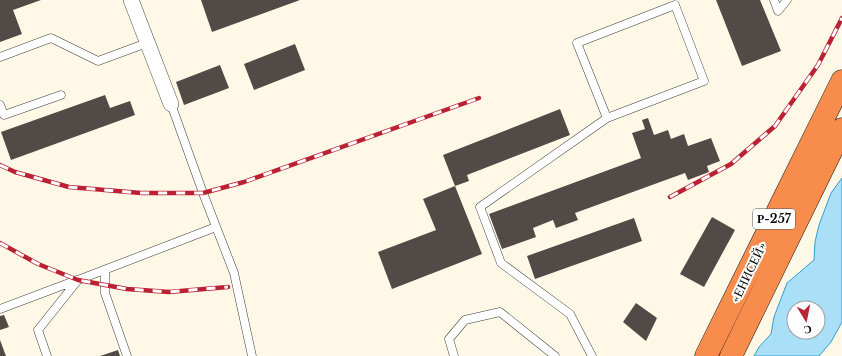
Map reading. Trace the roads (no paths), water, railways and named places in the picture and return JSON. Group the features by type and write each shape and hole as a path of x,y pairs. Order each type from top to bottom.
{"highway":[{"name":"«ЕНИСЕЙ»","path":"706,356 842,81"},
{"name":"«ЕНИСЕЙ»","path":"731,356 842,129"}],"street":[{"path":"131,0 171,104"}],"lane":[{"path":"774,0 778,11 787,0"},
{"path":"592,356 570,314 500,263 480,207 607,118 704,81 675,5 576,43 607,118"},
{"path":"0,58 51,38 98,61 147,43"},
{"path":"0,105 4,115 61,95"},
{"path":"171,104 234,273 252,356"},
{"path":"0,309 216,227"},
{"path":"105,270 105,293 127,356"},
{"path":"47,356 38,330 78,280"},
{"path":"454,356 449,339 465,320 500,312 555,356"}],"water":[{"path":"842,178 842,322 831,342 819,356 754,356 759,347 771,334 774,317 787,283 814,260 815,242 819,225 831,193"}],"railway":[{"path":"670,197 731,164 775,126 818,65 842,18"},
{"path":"0,165 15,172 69,187 141,193 203,193 244,182 479,98"},
{"path":"0,243 38,264 78,280 127,289 169,292 228,287"}]}
